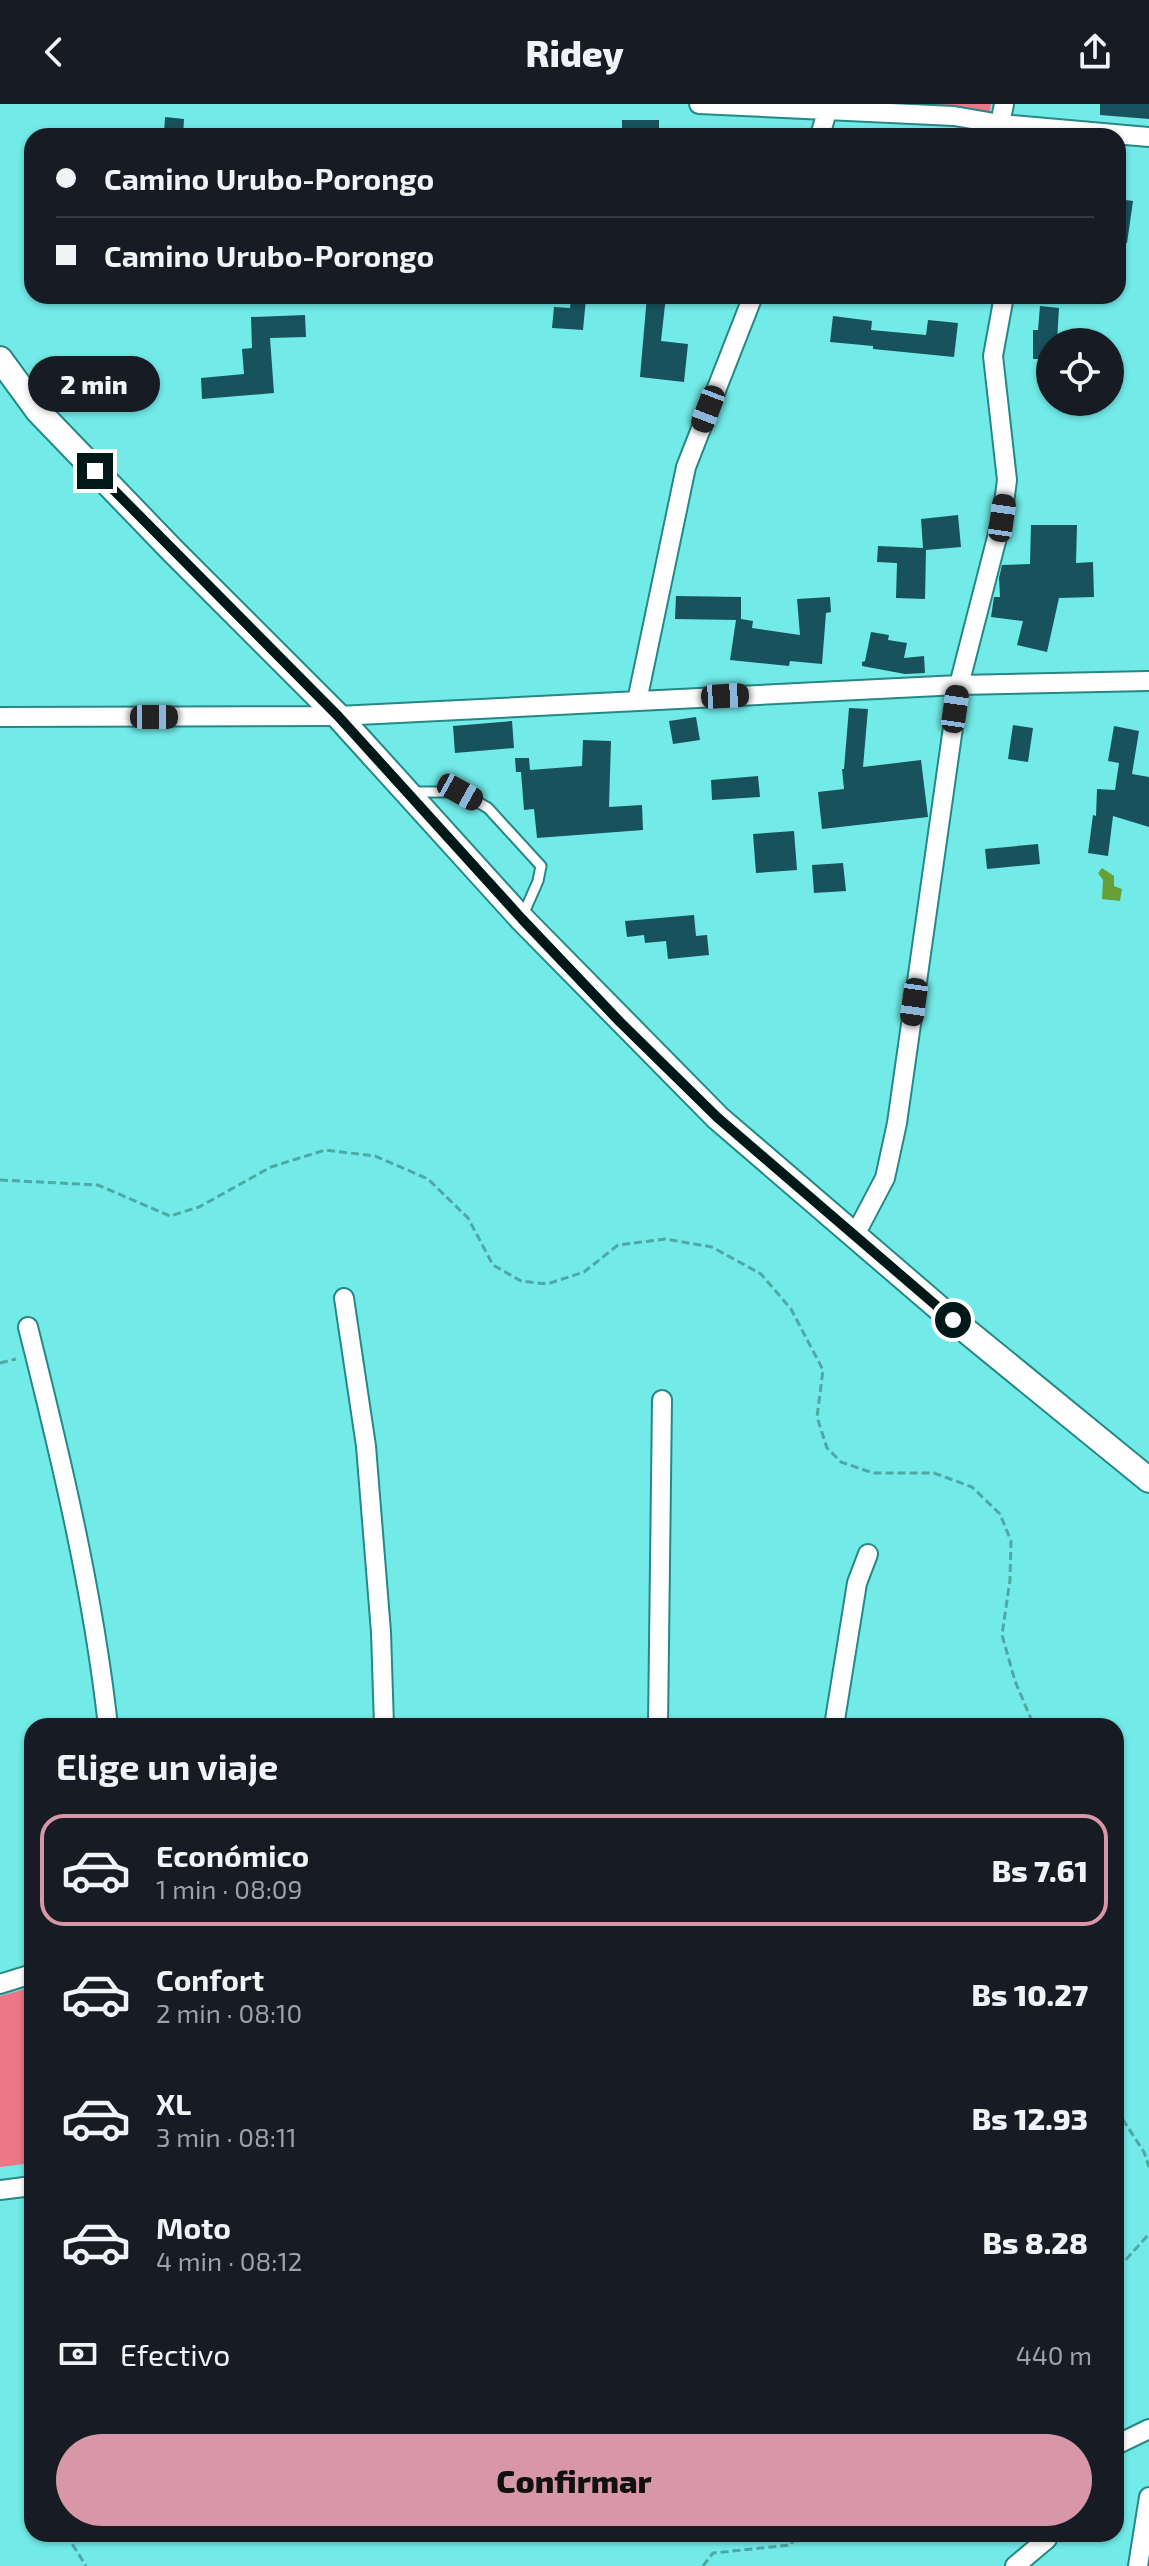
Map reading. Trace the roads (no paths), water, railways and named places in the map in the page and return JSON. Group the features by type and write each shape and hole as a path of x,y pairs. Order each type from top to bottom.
{"main road":[{"path":"0,359 7,372 49,422 338,716 522,919 718,1118 953,1320 1149,1480"}],"street":[{"path":"699,104 954,116 1021,128"},
{"path":"1000,124 1004,104"},
{"path":"822,128 827,111"},
{"path":"1126,136 1149,137"},
{"path":"637,701 686,467 750,304"},
{"path":"855,1235 885,1178 897,1123 959,685 1002,518 1007,480 993,356 1003,304"},
{"path":"0,717 338,716 959,685 1149,681"},
{"path":"344,1298 366,1446 381,1632 384,1718"},
{"path":"28,1327 70,1497 107,1718"},
{"path":"658,1718 662,1400"},
{"path":"835,1718 857,1583 868,1554"},
{"path":"0,1984 24,1976"},
{"path":"0,2190 24,2187"},
{"path":"1124,2441 1149,2429"},
{"path":"1138,2566 1149,2497"},
{"path":"1015,2566 1043,2542"}],"lane":[{"path":"407,792 460,792 488,808 541,866 522,919"}]}
